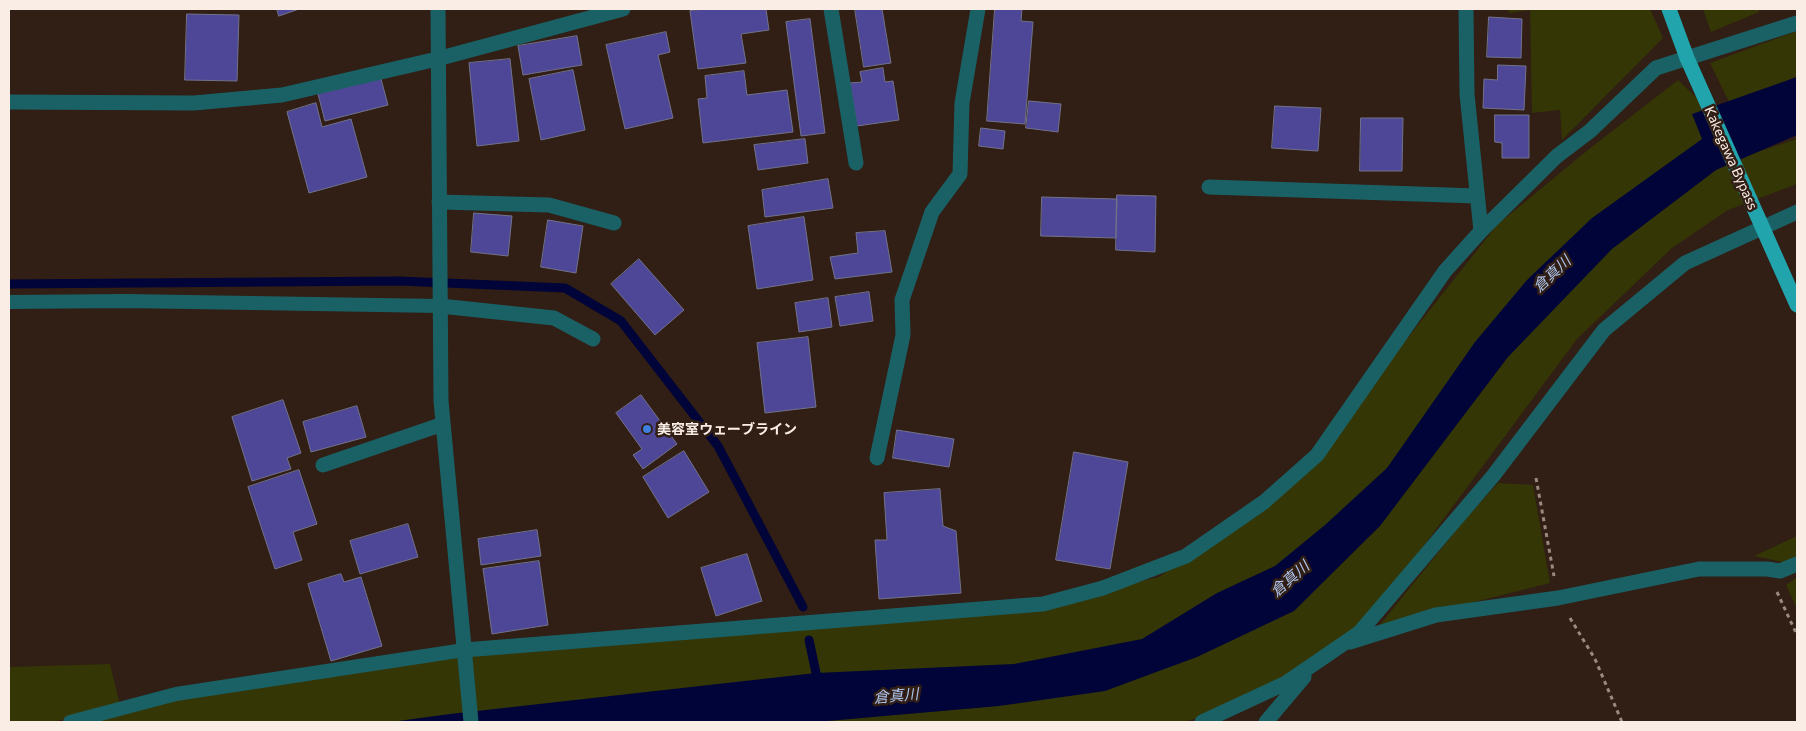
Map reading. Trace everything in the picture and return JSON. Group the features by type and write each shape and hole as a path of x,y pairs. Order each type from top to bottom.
{"highway":[{"name":"Kakegawa Bypass","path":"1669,9 1687,58 1797,305"}],"street":[{"path":"438,9 441,401 471,722"},
{"path":"9,102 194,103 282,95 437,60 623,9"},
{"path":"831,9 856,163"},
{"path":"877,458 903,335 902,300 932,212 960,174 962,103 978,9"},
{"path":"1466,9 1467,94 1481,231"},
{"path":"464,655 1043,604 1103,588 1186,556 1264,502 1318,455 1445,271 1481,231 1558,156 1590,131 1656,68 1797,23"},
{"path":"1209,187 1477,196"},
{"path":"439,202 549,205 614,223"},
{"path":"1202,722 1286,683 1359,633 1493,476 1604,330 1685,263 1797,212"},
{"path":"440,306 554,318 593,339"},
{"path":"323,465 443,424"},
{"path":"1342,645 1436,615 1558,598 1699,569 1767,569 1780,571 1797,564"},
{"path":"1266,722 1317,662"}],"lane":[{"path":"9,302 126,301 440,306"},
{"path":"70,722 176,694 464,655"}],"path":[{"path":"1536,478 1558,598 1595,659 1622,722"},
{"path":"1767,569 1797,636"}],"shaded area":[{"path":"1508,9 1650,9 1663,38 1562,140 1560,110 1532,113 1530,10 1509,13"},
{"path":"1703,9 1758,9 1759,12 1711,32"},
{"path":"1797,31 1797,76 1732,108 1710,63"},
{"path":"1678,80 1754,153 1797,139 1797,184 1728,210 1672,248 1577,339 1359,633 1230,709 1183,722 86,722 139,707 490,648 1043,604 1159,577 1275,493 1331,435 1497,225 1589,149"},
{"path":"1498,483 1533,485 1550,583 1379,626 1467,517"},
{"path":"1797,536 1797,577 1796,565 1754,556"},
{"path":"1797,577 1797,609 1786,585"},
{"path":"110,664 121,709 50,722 9,722 9,667"}],"water":[{"name":"倉真川","path":"1797,77 1797,135 1716,170 1612,249 1508,357 1380,526 1294,611 1197,657 1105,691 999,706 816,722 391,722 816,673 1014,664 1142,639 1217,593 1275,566 1325,525 1387,468 1475,342 1527,280 1592,218 1702,139 1692,114"}],"building":[{"path":"277,9 299,9 279,16"},
{"path":"706,9 766,9 769,30 741,34 746,63 698,69 690,11"},
{"path":"855,9 882,9 891,63 864,67"},
{"path":"995,9 1022,9 1021,21 1033,22 1025,124 987,121"},
{"path":"187,14 239,15 237,81 185,80"},
{"path":"1489,17 1522,19 1521,58 1487,57"},
{"path":"810,19 825,133 801,136 786,22"},
{"path":"666,32 670,52 658,55 673,118 625,129 606,45"},
{"path":"577,36 582,65 523,75 518,46"},
{"path":"510,59 519,141 477,146 469,63"},
{"path":"1498,65 1526,66 1524,110 1483,108 1484,79 1497,80"},
{"path":"883,68 885,82 893,81 899,120 857,126 850,83 862,82 860,72"},
{"path":"573,70 585,130 541,140 529,79"},
{"path":"744,71 747,95 787,90 793,132 703,143 698,99 707,98 705,76"},
{"path":"381,79 388,105 325,121 318,94"},
{"path":"1029,101 1061,104 1058,132 1026,128"},
{"path":"316,103 322,127 351,119 367,177 309,193 287,112"},
{"path":"1275,106 1321,108 1318,151 1272,148"},
{"path":"1495,115 1529,115 1529,158 1502,158 1502,143 1495,142"},
{"path":"1361,118 1403,118 1402,171 1360,171"},
{"path":"981,128 1005,131 1003,149 979,146"},
{"path":"805,139 808,163 758,170 754,145"},
{"path":"828,179 833,208 765,217 762,190"},
{"path":"1117,195 1156,196 1155,252 1116,250"},
{"path":"1042,197 1117,199 1116,238 1041,236"},
{"path":"474,213 512,216 508,256 471,252"},
{"path":"804,217 813,280 757,289 748,226"},
{"path":"548,220 583,226 576,273 541,267"},
{"path":"885,231 892,272 835,279 830,257 858,253 856,233"},
{"path":"639,259 684,310 655,335 611,284"},
{"path":"869,292 873,321 840,326 835,297"},
{"path":"828,298 832,327 799,332 795,303"},
{"path":"808,337 816,407 765,413 757,343"},
{"name":"美容室ウェーブライン","path":"641,395 677,444 643,469 633,455 642,449 616,413"},
{"path":"283,400 301,453 287,458 291,469 252,481 232,417"},
{"path":"357,406 366,437 311,452 303,422"},
{"path":"897,430 954,439 949,467 893,458"},
{"path":"684,451 709,492 668,518 643,477"},
{"path":"1074,452 1128,462 1110,569 1056,560"},
{"path":"299,470 317,524 293,532 302,560 275,569 248,487"},
{"path":"940,489 943,526 956,531 961,593 879,599 875,540 887,540 884,493"},
{"path":"408,524 418,557 360,574 350,541"},
{"path":"537,530 541,556 481,565 478,539"},
{"path":"747,554 762,601 716,616 701,568"},
{"path":"539,561 548,625 492,634 483,569"},
{"path":"341,574 344,582 361,577 382,646 331,661 308,584"}],"waterway":[{"path":"9,284 399,281 565,288 621,321 718,446 803,607"},
{"path":"809,640 820,683"}],"place":[{"name":"美容室ウェーブライン","path":"647,429"}]}
